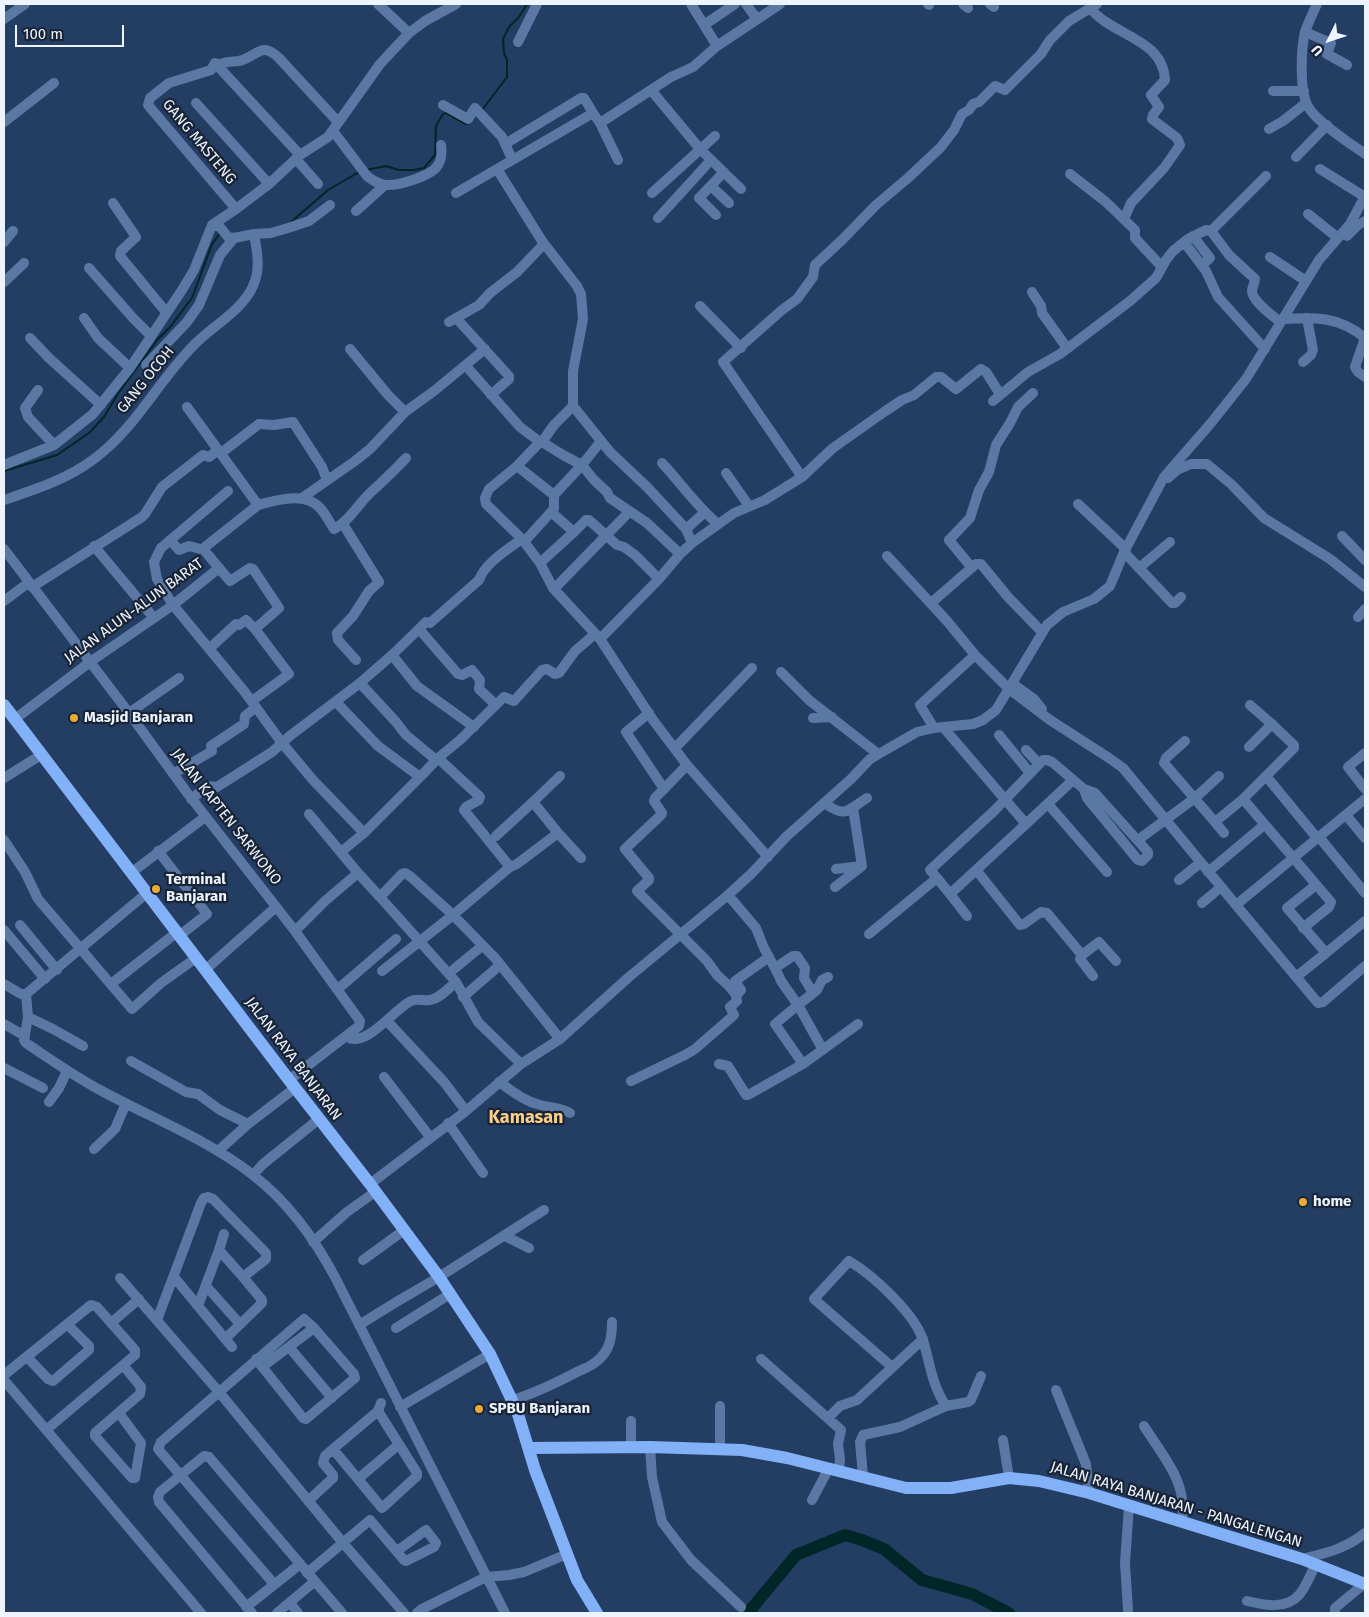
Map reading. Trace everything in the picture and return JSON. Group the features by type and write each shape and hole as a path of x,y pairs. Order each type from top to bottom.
{"main road":[{"name":"JALAN RAYA BANJARAN","path":"4,705 10,719 41,755 372,1188 439,1278 490,1354 512,1400 535,1470 577,1580 597,1613"},
{"name":"JALAN RAYA BANJARAN - PANGALENGAN","path":"529,1448 650,1447 752,1451 906,1488 919,1489 951,1488 1009,1478 1039,1480 1090,1493 1302,1559 1365,1584"}],"street":[{"path":"4,19 13,7 25,4"},
{"path":"378,4 409,33"},
{"path":"4,465 54,445 93,414 130,368 152,336 194,270 216,226 269,184 298,157 321,142 335,126 380,64 409,33 425,21 455,4"},
{"path":"518,42 537,4"},
{"path":"692,4 717,46"},
{"path":"704,25 735,4"},
{"path":"746,4 757,19"},
{"path":"600,123 679,73 693,67 717,46 780,4"},
{"path":"1317,4 1305,32 1302,66 1306,103 1309,110 1365,154"},
{"path":"802,477 723,362 797,299 813,277 815,265 876,205 942,147 954,130 962,113 969,110 973,104 979,102 995,86 1005,90 1041,54 1050,40 1069,21 1093,6 1101,19 1148,48 1157,56 1165,80 1164,83 1151,93 1151,97 1159,107 1152,119 1177,138 1180,145 1164,168 1131,203 1124,220"},
{"path":"1305,32 1331,43 1327,54 1347,65"},
{"path":"215,63 219,65 224,62 238,61 263,49 272,51 335,126 355,162 367,176 375,181 394,184 425,176 439,164 442,154 441,145"},
{"path":"215,63 298,157 318,184"},
{"name":"GANG MASTENG","path":"215,63 212,70 206,73 169,83 148,100 148,105 236,210"},
{"path":"4,122 54,83"},
{"path":"651,90 700,149 741,189"},
{"path":"1273,91 1304,91"},
{"path":"506,144 581,98 584,98 600,123 618,160"},
{"path":"1269,129 1283,121 1306,103"},
{"path":"196,104 269,184"},
{"path":"443,105 468,118 475,108 496,130 506,144 512,159"},
{"path":"456,193 593,112"},
{"path":"1296,157 1327,125"},
{"path":"652,194 715,136"},
{"path":"658,218 712,160"},
{"path":"497,169 544,244 577,286 581,294 582,319 573,371 573,406 601,441 647,486 686,529 692,544"},
{"path":"314,1242 430,1137 466,1111 522,1064 560,1038 728,896 787,836 851,779 862,765 917,732 973,724 983,720 1017,691 1042,632 1047,625 1063,612 1094,599 1110,586 1131,559 1164,477 1246,379 1319,260 1350,224 1364,198 1320,170"},
{"path":"716,215 699,198 724,172"},
{"path":"1070,174 1106,202 1135,230 1135,238 1162,267"},
{"path":"1211,231 1266,176"},
{"path":"356,211 385,184"},
{"path":"711,186 729,203"},
{"path":"113,202 136,237 121,251 120,256 166,312"},
{"path":"216,226 231,237 271,233 308,221 330,205"},
{"path":"1308,214 1338,238"},
{"path":"1330,247 1342,242 1358,225 1365,221"},
{"path":"342,852 364,833 436,759 474,727 505,696 514,701 542,670 547,669 557,674 575,651 598,636 659,579 680,554 718,524 749,506 765,500 802,477 833,448 902,400 914,395 936,377 941,377 956,388 981,369 986,372 997,397 1028,372 1067,348 1130,302 1156,278 1173,252 1189,239 1206,230 1211,231 1229,255 1254,279 1252,291 1260,305 1281,321 1311,317 1347,326 1365,338 1355,367 1365,377"},
{"path":"4,242 13,231"},
{"name":"GANG OCOH","path":"4,500 66,477 94,459 119,437 194,345 241,304 249,294 257,274 258,254 254,234"},
{"path":"146,366 188,322 199,305 220,255 231,237"},
{"path":"1189,239 1218,297 1265,349"},
{"path":"491,395 509,379 509,376 484,349 452,320 479,305 490,293 517,272 544,244"},
{"path":"1270,257 1306,281"},
{"path":"4,282 24,263"},
{"path":"89,268 133,318 152,336"},
{"path":"1032,292 1041,306 1042,313 1067,348"},
{"path":"700,306 741,348"},
{"path":"1303,362 1313,350 1311,317"},
{"path":"84,318 98,338 130,368"},
{"path":"30,338 49,358 101,405"},
{"path":"350,349 405,412"},
{"path":"302,498 370,449 405,412 466,366 484,349"},
{"path":"466,366 520,427 541,442 582,465 607,492 610,498 647,523 680,554"},
{"path":"38,390 25,408 25,412 28,418 54,445"},
{"path":"972,568 949,540 970,518 979,490 989,472 996,445 1018,407 1033,394"},
{"path":"573,406 517,466 489,488 485,498 486,504 523,540 540,563 554,589 598,636 649,713 687,765 768,857"},
{"path":"187,407 258,505 282,499 302,498 320,508 334,529 342,524 368,495 392,474 406,458"},
{"path":"4,601 142,517 146,514 162,487 203,455 209,457 220,451 259,424 274,425 293,422 322,467 327,480"},
{"path":"191,799 208,786 217,787 260,762 291,735 360,683 426,622 430,623 473,586 484,571 503,552 523,540 554,509 554,495 601,441"},
{"path":"662,463 704,513 718,524"},
{"path":"1161,482 1177,470 1191,464 1209,466 1231,484 1264,518 1330,560 1365,587"},
{"path":"517,466 554,495"},
{"path":"726,473 749,506"},
{"path":"228,490 161,548 154,562 157,579 173,605 210,648 282,743 325,794 364,833"},
{"path":"1078,504 1172,603 1175,603 1181,597"},
{"name":"JALAN ALUN-ALUN BARAT","path":"10,719 173,605 219,568 204,550 205,547 258,505"},
{"path":"551,512 574,532"},
{"path":"554,589 629,512"},
{"path":"686,529 704,513"},
{"path":"540,563 588,519 618,545 635,555 659,579"},
{"path":"342,524 379,582 369,591 353,616 337,633 338,640 356,660"},
{"path":"1342,536 1365,560"},
{"path":"170,540 179,550 189,546 204,550"},
{"path":"1131,559 1170,542"},
{"path":"94,546 154,618"},
{"name":"JALAN KAPTEN SARWONO","path":"4,549 129,713 191,799 295,931 336,987 360,1023 350,1038"},
{"path":"887,556 975,655 1050,720 1118,764 1129,775 1164,820 1317,1002 1320,1003 1365,966"},
{"path":"930,603 976,564 981,564 1008,597 1042,632"},
{"path":"219,568 230,581 252,568 278,605 278,609 255,629"},
{"path":"1358,618 1365,609"},
{"path":"173,774 212,751 211,746 244,724 246,715 254,704 289,674 246,620 239,625 236,624 210,648"},
{"path":"419,629 458,674 462,675 472,670 480,680 479,689 496,704"},
{"path":"392,655 416,686 474,727"},
{"path":"975,655 920,705 1026,824"},
{"path":"675,748 752,668"},
{"path":"780,672 809,700 878,754"},
{"path":"129,713 179,678"},
{"path":"360,683 406,735 480,797 479,800 464,810 510,867"},
{"path":"336,702 378,746 420,777"},
{"path":"1215,822 1243,799 1294,747 1292,742 1250,705"},
{"path":"649,713 626,732 664,788"},
{"path":"814,718 832,717"},
{"path":"1249,747 1272,724"},
{"path":"999,735 1030,774"},
{"path":"1185,741 1166,758 1164,763 1224,833"},
{"path":"1026,750 1039,764"},
{"path":"1365,753 1348,768 1365,789"},
{"path":"4,778 41,755"},
{"path":"967,916 930,870 1039,764 1047,760 1084,789 1096,793 1149,853 1140,861 1087,798 1084,789"},
{"path":"631,1081 685,1056 695,1049 734,1014 730,1008 737,1001 736,995 717,975 709,963 638,893 638,889 649,878 625,849 661,815 662,813 654,801 655,798 687,765"},
{"path":"496,836 560,776"},
{"path":"1138,840 1195,798 1219,776"},
{"path":"1266,776 1365,892"},
{"path":"950,894 1073,780"},
{"path":"824,803 844,813 867,798"},
{"path":"1243,799 1331,905 1303,928"},
{"path":"1236,905 1365,799"},
{"path":"533,802 581,858"},
{"path":"1048,804 1107,872"},
{"path":"853,808 862,866"},
{"path":"309,814 418,942 456,982 478,1022 522,1064"},
{"path":"1346,815 1365,838"},
{"path":"131,872 205,816"},
{"path":"1208,872 1264,825"},
{"path":"382,971 510,867 517,864 558,833"},
{"path":"4,840 25,872 38,899 132,1009 161,983 196,958"},
{"path":"111,984 207,914 158,851"},
{"path":"1179,880 1200,863"},
{"path":"836,869 862,866"},
{"path":"835,887 862,866"},
{"path":"977,870 1020,925 1031,920 1041,912 1047,913 1082,955"},
{"path":"380,897 405,872 453,915 500,965 560,1038"},
{"path":"295,931 325,901 358,873"},
{"path":"869,934 937,878"},
{"path":"1316,885 1287,906 1288,910 1326,953"},
{"path":"1202,903 1221,888"},
{"path":"4,984 22,994 26,994 146,894"},
{"path":"728,896 758,933 781,982 798,1005 823,1050"},
{"path":"205,970 276,907"},
{"path":"1296,977 1365,921"},
{"path":"20,925 57,970"},
{"path":"4,930 45,979"},
{"path":"336,987 396,939"},
{"path":"1092,976 1080,959 1082,955 1099,942 1116,961"},
{"path":"454,969 482,946"},
{"path":"775,968 796,956 805,968 804,978 813,993"},
{"path":"736,995 740,990 735,981 768,957"},
{"path":"463,996 500,965"},
{"path":"803,1064 775,1024 819,988 822,980 828,976"},
{"path":"215,1150 292,1084 350,1038 360,1039 387,1021 411,1001 434,999 456,982"},
{"path":"26,994 28,1017 24,1040 26,1043 67,1071 215,1150 253,1175 287,1207 330,1266 505,1613"},
{"path":"28,1017 82,1046"},
{"path":"387,1021 444,1082 466,1111"},
{"path":"4,1024 25,1036"},
{"path":"719,1064 728,1066 748,1095 803,1064 858,1024"},
{"path":"131,1061 186,1092 198,1094 220,1110 245,1123"},
{"path":"4,1068 43,1088"},
{"path":"49,1102 59,1088 67,1071"},
{"path":"384,1077 430,1137"},
{"path":"499,1082 525,1100 539,1105 559,1108 570,1113"},
{"path":"94,1149 115,1129 126,1103"},
{"path":"253,1175 263,1164 319,1119"},
{"path":"448,1123 483,1173"},
{"path":"153,1316 174,1277 204,1198 213,1199 266,1253 266,1259 243,1278"},
{"path":"360,1326 398,1300 439,1278 544,1210"},
{"path":"363,1260 403,1231"},
{"path":"198,1306 224,1234"},
{"path":"505,1236 529,1248"},
{"path":"219,1250 263,1301 225,1339"},
{"path":"892,1367 814,1299 848,1262 851,1262 879,1282 908,1316 923,1338 932,1380 944,1404"},
{"path":"174,1277 232,1347"},
{"path":"120,1278 219,1392 343,1543 404,1613"},
{"path":"206,1286 240,1324"},
{"path":"396,1328 450,1294"},
{"path":"111,1324 139,1299"},
{"path":"4,1375 93,1304 135,1350 135,1355 124,1365 46,1430"},
{"path":"302,1320 306,1320 354,1376 354,1379 308,1418 303,1418 259,1363 302,1320"},
{"path":"512,1400 551,1385 597,1362 612,1337 612,1322"},
{"path":"27,1357 52,1381 89,1350 88,1346 68,1324"},
{"path":"274,1584 158,1449 158,1446 219,1392 259,1363 289,1346 314,1328"},
{"path":"828,1418 840,1406 857,1400 923,1338"},
{"path":"289,1346 332,1398"},
{"path":"400,1407 490,1354"},
{"path":"760,1358 841,1430 838,1444 839,1456 849,1473"},
{"path":"119,1413 141,1443 135,1478 132,1478 95,1436 96,1431 140,1394 141,1387 124,1365"},
{"path":"812,1500 849,1473 863,1435 900,1427 944,1404 970,1401 981,1376"},
{"path":"4,1380 201,1613"},
{"path":"1056,1390 1086,1464 1090,1493"},
{"path":"720,1406 720,1449"},
{"path":"306,1573 370,1520 417,1476 417,1473 398,1445 379,1407 325,1456 323,1463 334,1478 308,1500"},
{"path":"631,1421 631,1447"},
{"path":"1144,1426 1161,1454 1170,1464 1178,1482 1183,1501 1182,1522"},
{"path":"1003,1440 1009,1478"},
{"path":"358,1479 398,1445"},
{"path":"650,1447 652,1477 662,1522 691,1560 741,1607"},
{"path":"333,1449 382,1508"},
{"path":"299,1565 274,1584 249,1610 159,1502 160,1492 204,1456 209,1457 299,1565 342,1613"},
{"path":"1128,1610 1125,1563 1129,1506"},
{"path":"370,1520 397,1551"},
{"path":"1302,1559 1339,1549 1354,1542 1365,1533"},
{"path":"418,1613 422,1609 486,1577 524,1572 567,1554"},
{"path":"1247,1601 1272,1606 1295,1598 1302,1590 1316,1564"},
{"path":"277,1613 314,1582"},
{"path":"1335,1613 1335,1608 1342,1601 1365,1584"},
{"path":"290,1603 298,1613"}],"waterway":[{"path":"482,110 507,77 507,60 504,53 503,39 509,27 519,17 527,4"},
{"path":"366,170 386,166 399,170 424,168 435,155 436,126 443,114 446,113 466,124 468,123"},
{"path":"291,222 328,190 359,172"},
{"path":"4,471 57,455 89,433 104,417 119,392 158,339 171,326 192,298 212,244 220,233"},
{"path":"748,1613 796,1555 845,1535 884,1549 922,1580 972,1594 1009,1613"}],"place":[{"name":"Masjid Banjaran","path":"74,718"},
{"name":"Terminal Banjaran","path":"156,889"},
{"name":"home","path":"1303,1202"},
{"name":"SPBU Banjaran","path":"479,1409"}],"district":[{"name":"Kamasan","path":"526,1118"}]}
